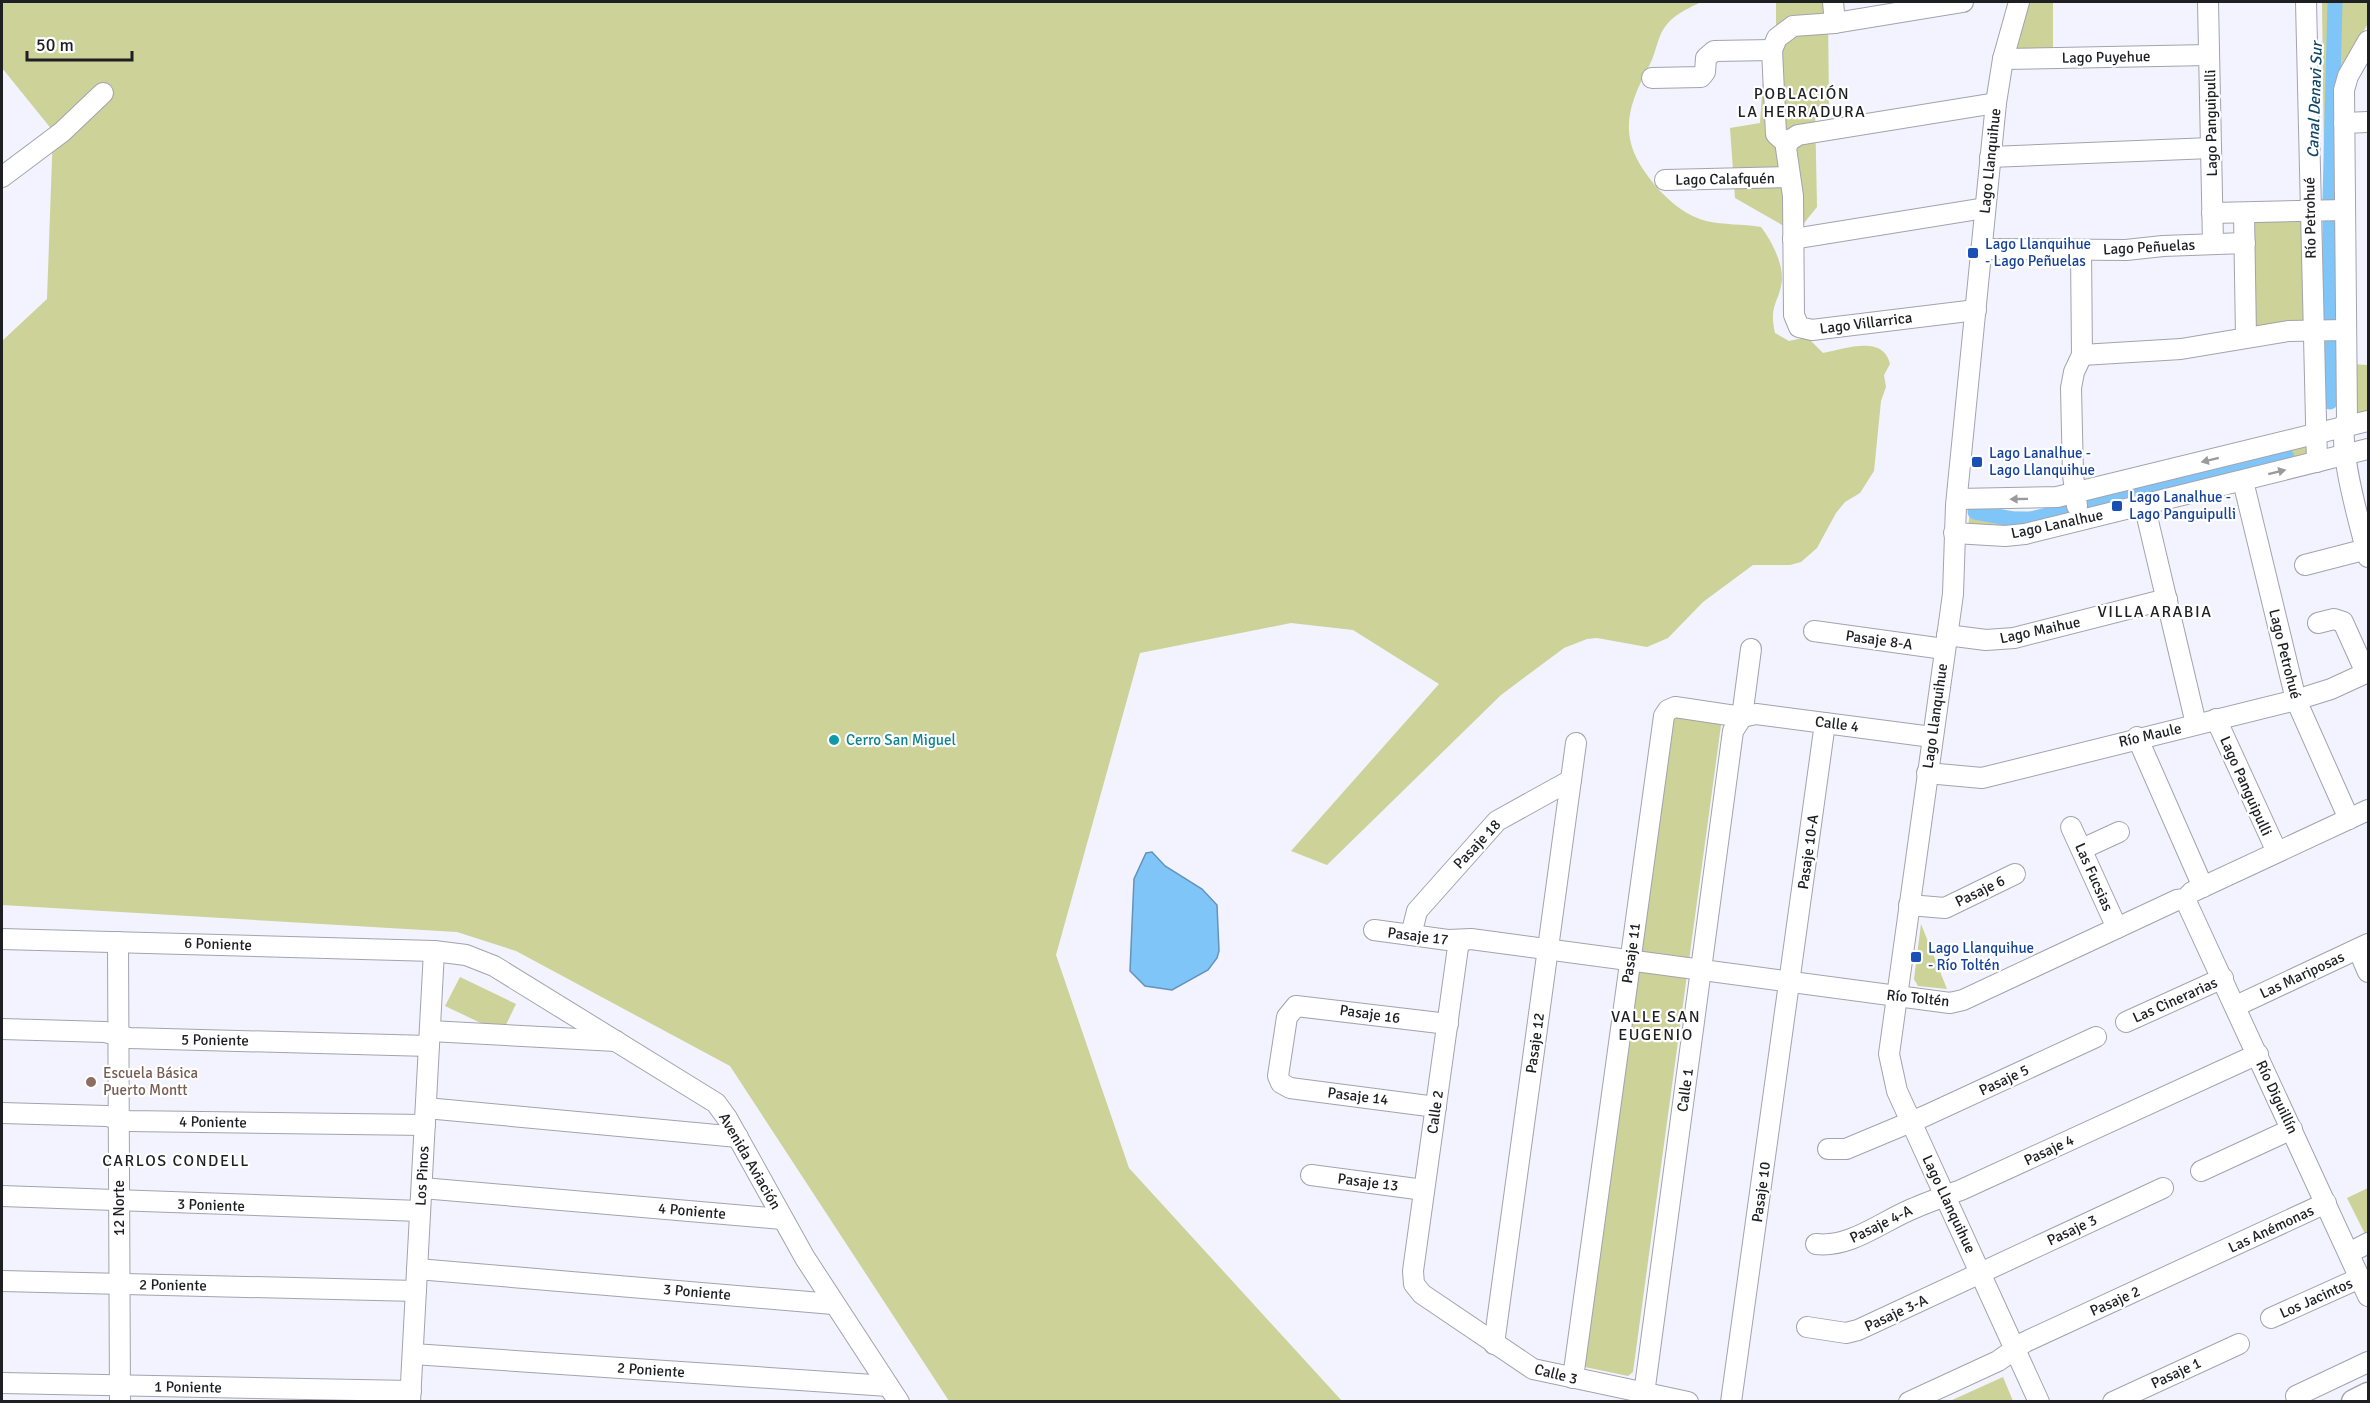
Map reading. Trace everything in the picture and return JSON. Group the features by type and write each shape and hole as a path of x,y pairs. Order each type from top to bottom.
{"main road":[{"path":"2354,1401 2368,1395"}],"street":[{"path":"1833,2 1835,23"},
{"path":"1963,2 1835,23 1789,28 1775,41 1772,50 1776,134 1787,144 1798,135 1996,103"},
{"name":"Lago Llanquihue","path":"2019,2 2003,59 1996,103 1954,533 1953,594 1890,1042 1890,1067 1897,1091 2039,1401"},
{"name":"Lago Panguipulli","path":"2208,2 2213,244"},
{"name":"Río Petrohué","path":"2306,2 2317,462"},
{"path":"2305,565 2368,553 2345,455 2342,428 2347,419 2344,123 2346,82 2368,41"},
{"path":"1652,78 1701,77 1705,72 1706,58 1714,51 1772,50"},
{"name":"Lago Puyehue","path":"2003,59 2209,55"},
{"path":"2,177 62,132 103,93"},
{"path":"2344,123 2368,122"},
{"name":"Lago Calafquén","path":"1665,180 1788,177 1787,144"},
{"path":"1990,157 2211,148"},
{"name":"Lago Villarrica","path":"1788,177 1793,196 1794,319 1803,329 1812,330 1976,310"},
{"path":"1793,239 1985,208"},
{"path":"2212,213 2345,210"},
{"path":"2244,213 2246,337"},
{"name":"Lago Peñuelas","path":"1981,249 2136,250 2245,243"},
{"path":"2081,250 2082,355 2074,372 2071,388 2074,493 2081,520"},
{"path":"2082,355 2181,349 2288,331 2346,330"},
{"name":"Lago Lanalhue","path":"1957,499 2026,499 2074,493 2368,421"},
{"name":"Lago Lanalhue","path":"1954,533 2014,536 2368,450"},
{"name":"Lago Petrohué","path":"2243,481 2296,700 2349,819"},
{"path":"2144,504 2196,724"},
{"name":"Lago Maihue","path":"1946,642 2014,638 2167,599"},
{"path":"2318,623 2334,619 2343,622 2367,672"},
{"name":"Pasaje 8-A","path":"1814,631 1946,642"},
{"name":"Calle 1","path":"1644,1394 1733,731 1742,717 1751,649"},
{"name":"Río Maule","path":"1927,773 1982,778 2137,737 2296,700 2331,689 2367,672"},
{"name":"Pasaje 11","path":"1573,1378 1664,716 1668,710 1675,707 1742,717"},
{"name":"Calle 4","path":"1742,717 1756,714 1932,737"},
{"name":"Lago Panguipulli","path":"2216,719 2277,852"},
{"name":"Pasaje 10-A","path":"1790,982 1825,723"},
{"path":"2137,737 2204,886"},
{"name":"Pasaje 12","path":"1494,1344 1576,743"},
{"name":"Pasaje 18","path":"1411,935 1417,911 1497,821 1570,780"},
{"name":"Río Toltén","path":"1463,940 1471,939 1950,1002 1963,1000 2185,899 2189,893 2368,810"},
{"name":"Las Fucsias","path":"2071,827 2117,928"},
{"path":"2082,849 2119,832"},
{"name":"Pasaje 6","path":"1909,905 1945,908 2015,874"},
{"name":"Río Diguillín","path":"2185,899 2368,1296"},
{"name":"Pasaje 17","path":"1374,930 1463,940"},
{"name":"6 Poniente","path":"2,939 434,951"},
{"name":"Calle 2","path":"1414,1284 1413,1271 1458,947 1463,940"},
{"name":"12 Norte","path":"118,942 120,1393"},
{"path":"2363,947 2368,972"},
{"name":"Las Mariposas","path":"2236,1006 2363,947"},
{"name":"Los Pinos","path":"411,1396 434,951"},
{"name":"Avenida Aviación","path":"434,951 466,954 494,966 709,1097 722,1110 782,1219 833,1304 894,1394"},
{"name":"Las Cinerarias","path":"2127,1022 2223,978"},
{"name":"Pasaje 10","path":"1731,1401 1790,982"},
{"name":"Pasaje 16","path":"1281,1083 1278,1076 1287,1017 1292,1008 1304,1005 1448,1024"},
{"name":"5 Poniente","path":"2,1029 105,1032 129,1038 430,1038"},
{"name":"Pasaje 5","path":"1828,1149 1846,1149 2096,1037"},
{"path":"430,1038 618,1041"},
{"name":"Pasaje 4","path":"1945,1196 2258,1054"},
{"name":"Pasaje 14","path":"1281,1083 1290,1088 1436,1107"},
{"name":"4 Poniente","path":"2,1113 107,1116 128,1121 425,1117"},
{"path":"425,1117 738,1137"},
{"path":"2201,1171 2292,1129"},
{"name":"Pasaje 13","path":"1311,1175 1424,1190"},
{"name":"4 Poniente","path":"422,1188 782,1219"},
{"name":"Pasaje 3","path":"1980,1273 2163,1188"},
{"name":"3 Poniente","path":"2,1196 420,1211"},
{"name":"Pasaje 4-A","path":"1816,1244 1840,1243 1945,1196"},
{"name":"Las Anémonas","path":"2215,1255 2326,1203"},
{"name":"Los Jacintos","path":"2349,1252 2368,1243"},
{"name":"Pasaje 2","path":"2015,1349 2025,1342 2215,1255"},
{"name":"3 Poniente","path":"417,1269 833,1304"},
{"name":"Pasaje 3-A","path":"1807,1327 1846,1333 1858,1330 1980,1273"},
{"name":"Los Jacintos","path":"2271,1318 2360,1278"},
{"name":"2 Poniente","path":"2,1281 416,1291"},
{"name":"Calle 3","path":"1414,1284 1422,1294 1533,1369 1644,1394 1688,1401"},
{"name":"Pasaje 1","path":"2113,1401 2239,1344"},
{"path":"1909,1401 1998,1361 2015,1349"},
{"name":"2 Poniente","path":"413,1354 894,1394"},
{"path":"2296,1396 2368,1362"},
{"name":"1 Poniente","path":"2,1383 120,1393 411,1396"}],"green space":[{"path":"2,2 1701,2 1672,19 1663,29 1633,101 1629,131 1632,145 1637,160 1647,175 1660,191 1687,213 1713,222 1761,227 1775,251 1782,271 1781,286 1773,315 1775,333 1789,341 1807,337 1823,353 1852,347 1872,346 1880,349 1886,355 1890,364 1884,375 1886,387 1881,401 1874,471 1860,493 1845,502 1836,513 1817,548 1801,562 1790,565 1753,565 1703,602 1668,638 1647,647 1597,638 1587,639 1564,648 1501,695 1327,865 1291,851 1439,684 1353,630 1291,623 1140,653 1056,955 1129,1168 1342,1401 949,1401 730,1066 516,951 457,932 2,905 2,341 47,299 53,131 2,68"},
{"path":"1776,2 1835,2 1828,14 1829,106 1815,107 1817,207 1796,233 1735,198 1730,128 1760,123 1765,48 1776,31"},
{"path":"2025,2 2053,2 2053,48 2012,50"},
{"path":"2322,2 2368,2 2368,23 2338,81 2349,401 2327,403"},
{"path":"2255,217 2307,219 2308,318 2303,323 2259,327 2251,323 2248,223"},
{"path":"2350,364 2368,365 2368,416 2354,420"},
{"path":"2306,443 2307,455 2027,527 1968,528 1970,510 2028,512 2095,500"},
{"path":"1674,713 1722,718 1633,1372 1628,1376 1580,1366 1669,718"},
{"path":"1921,924 1947,989 1918,986 1914,979"},
{"path":"460,977 516,1004 502,1033 445,1006"},
{"path":"2368,1188 2368,1238 2367,1238 2347,1198"},
{"path":"2003,1377 2013,1401 1950,1401"}],"water":[{"path":"1152,852 1165,866 1202,889 1217,905 1219,951 1217,958 1208,970 1172,990 1145,986 1130,971 1134,879 1146,853"}],"waterway":[{"name":"Canal Denavi Sur","path":"2330,199 2335,2"},
{"name":"Canal Denavi Sur","path":"2330,221 2330,320"},
{"name":"Canal Denavi Sur","path":"2330,338 2330,402"},
{"path":"1975,512 2013,519 2031,519 2287,457"}],"place":[{"name":"Lago Llanquihue - Lago Peñuelas","path":"1973,253"},
{"name":"Lago Lanalhue - Lago Llanquihue","path":"1977,462"},
{"name":"Lago Lanalhue - Lago Panguipulli","path":"2117,506"},
{"name":"Cerro San Miguel","path":"834,740"},
{"name":"Lago Llanquihue - Río Toltén","path":"1916,957"},
{"name":"Escuela Básica Puerto Montt","path":"91,1082"}],"district":[{"name":"POBLACIÓN LA HERRADURA","path":"1802,102"},
{"name":"VILLA ARABIA","path":"2155,611"},
{"name":"VALLE SAN EUGENIO","path":"1656,1025"},
{"name":"CARLOS CONDELL","path":"176,1160"}]}
